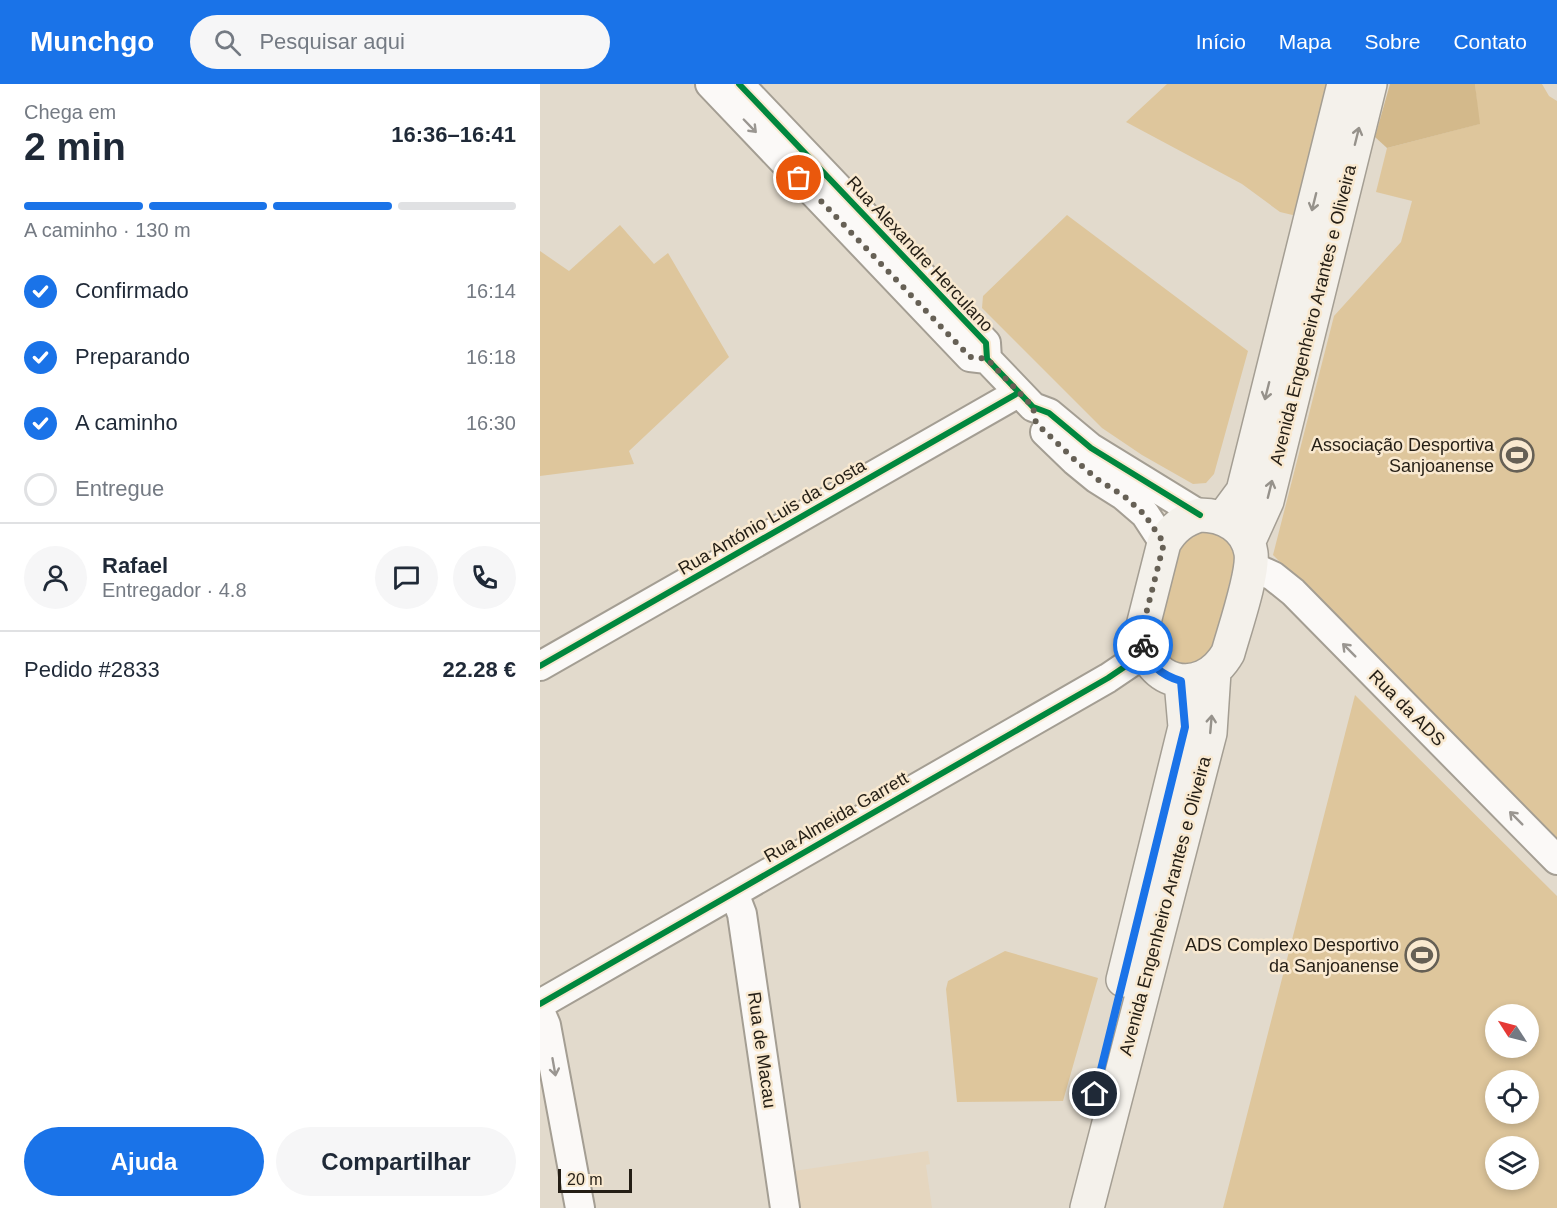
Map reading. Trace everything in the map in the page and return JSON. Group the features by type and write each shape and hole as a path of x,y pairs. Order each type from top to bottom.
{"main road":[{"name":"Avenida Engenheiro Arantes e Oliveira","path":"1145,653 1142,630 1164,543 1170,533 1189,518 1212,517 1243,491 1344,84"},
{"name":"Avenida Engenheiro Arantes e Oliveira","path":"1087,1208 1210,733 1214,672 1223,663 1228,653 1249,554 1267,501 1370,84"},
{"path":"1212,517 1234,524 1249,554"},
{"path":"1145,653 1159,672 1170,678 1181,681 1204,678 1214,672"},
{"name":"Avenida Engenheiro Arantes e Oliveira","path":"1067,1208 1185,727 1181,681"}],"street":[{"name":"Rua Alexandre Herculano","path":"710,84 970,357 987,359 1026,400 1049,413 1091,448 1212,517"},
{"name":"Rua Alexandre Herculano","path":"739,84 986,343 987,359"},
{"name":"Rua Alexandre Herculano","path":"1026,400 1036,423 1097,479 1124,496 1144,514 1164,543"},
{"name":"Rua António Luis da Costa","path":"540,666 1026,400"},
{"name":"Rua da ADS","path":"1249,554 1293,592 1557,860"},
{"name":"Rua Almeida Garrett","path":"540,1004 1108,678 1145,653"},
{"name":"Rua de Macau","path":"734,893 742,914 785,1208"},
{"path":"540,1011 546,1024 580,1208"}],"shaded area":[{"path":"1167,84 1329,84 1301,217 1280,212 1242,184 1126,122"},
{"path":"1390,84 1475,84 1480,124 1387,148 1375,137"},
{"path":"1475,84 1542,84 1549,96 1557,101 1557,839 1273,555 1334,316 1401,242 1412,201 1376,192 1387,148 1479,124"},
{"path":"1067,215 1248,351 1214,474 1206,483 1193,484 1142,455 1102,428 982,308 983,296"},
{"path":"620,225 654,264 668,253 729,357 629,451 634,464 540,476 540,251 569,271"},
{"path":"1202,530 1216,533 1230,543 1234,563 1214,648 1207,657 1199,662 1180,663 1172,660 1165,653 1159,633 1179,548 1183,541"},
{"name":"ADS Complexo Desportivo da Sanjoanense","path":"1355,695 1557,896 1557,1208 1223,1208"},
{"path":"1005,951 1098,978 1063,1101 957,1102 946,989 948,981"},
{"path":"928,1151 930,1164 926,1165 932,1208 799,1208 794,1171"}],"cycle path":[{"path":"739,84 986,343 987,359 1033,407 1049,413 1091,448 1200,515"},
{"path":"540,666 1018,393"},
{"path":"540,1004 1108,678 1145,653"}],"way so far":[{"path":"799,178 970,357 987,359 1033,407 1036,423 1097,479 1124,496 1144,514 1164,543 1142,630 1143,645"}],"place":[{"name":"Associação Desportiva Sanjoanense","path":"1517,455"},
{"name":"ADS Complexo Desportivo da Sanjoanense","path":"1422,955"}],"route":[{"path":"1095,1094 1185,727 1181,681 1159,672 1145,653 1143,645"}]}
